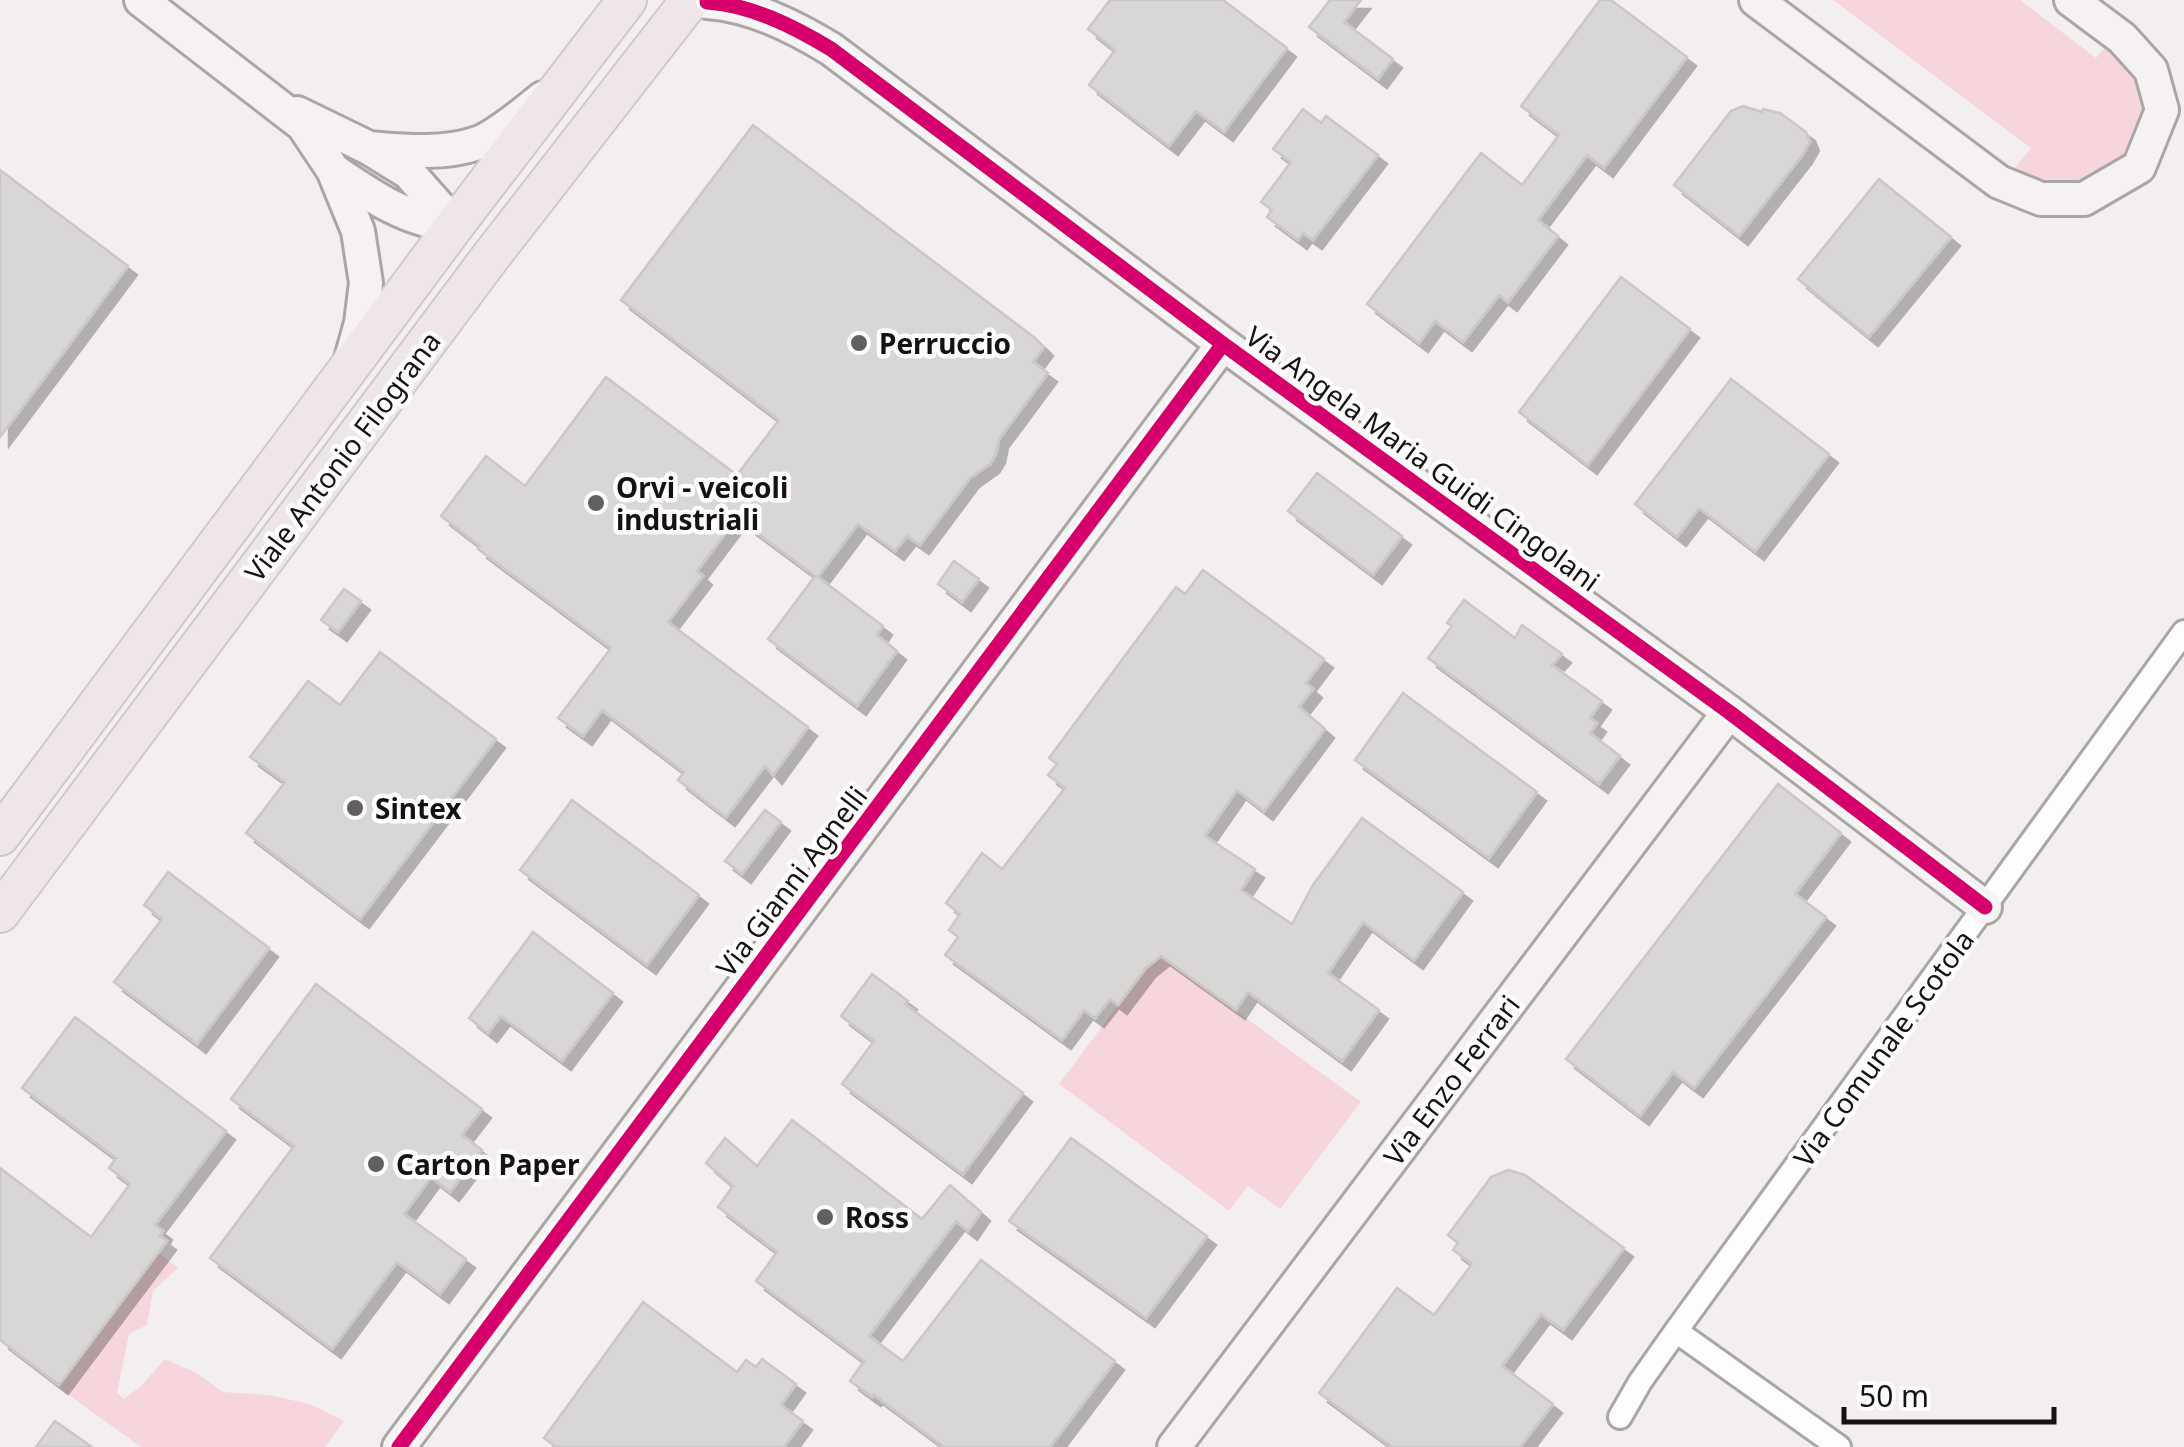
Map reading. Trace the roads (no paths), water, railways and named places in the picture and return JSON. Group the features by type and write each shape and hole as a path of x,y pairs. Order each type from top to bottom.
{"main road":[{"name":"Viale Antonio Filograna","path":"0,836 627,0"},
{"name":"Viale Antonio Filograna","path":"0,913 492,254 696,1"},
{"path":"456,225 492,254"}],"street":[{"path":"141,0 303,125 333,170 358,231 366,283 361,323 348,368"},
{"path":"788,0 831,50"},
{"path":"1756,0 2000,182 2041,199 2084,199 2139,168 2162,110 2151,70 2122,38 2072,0"},
{"path":"696,1 732,4 803,32 831,50"},
{"name":"Via Angela Maria Guidi Cingolani","path":"831,50 1223,344 1728,712 1985,907"},
{"path":"369,148 438,151 481,142 566,80"},
{"path":"279,105 369,148 408,172 456,225"},
{"path":"333,170 410,217 456,225"},
{"name":"Via Gianni Agnelli","path":"400,1447 1223,344"},
{"name":"Via Comunale Scotola","path":"1620,1418 1676,1331 2184,632"},
{"name":"Via Enzo Ferrari","path":"1174,1447 1728,712"},
{"path":"1676,1331 1839,1447"}],"place":[{"name":"Perruccio","path":"859,343"},
{"name":"Orvi - veicoli industriali","path":"596,503"},
{"name":"Sintex","path":"355,808"},
{"name":"Carton Paper","path":"376,1164"},
{"name":"Ross","path":"825,1217"}]}
